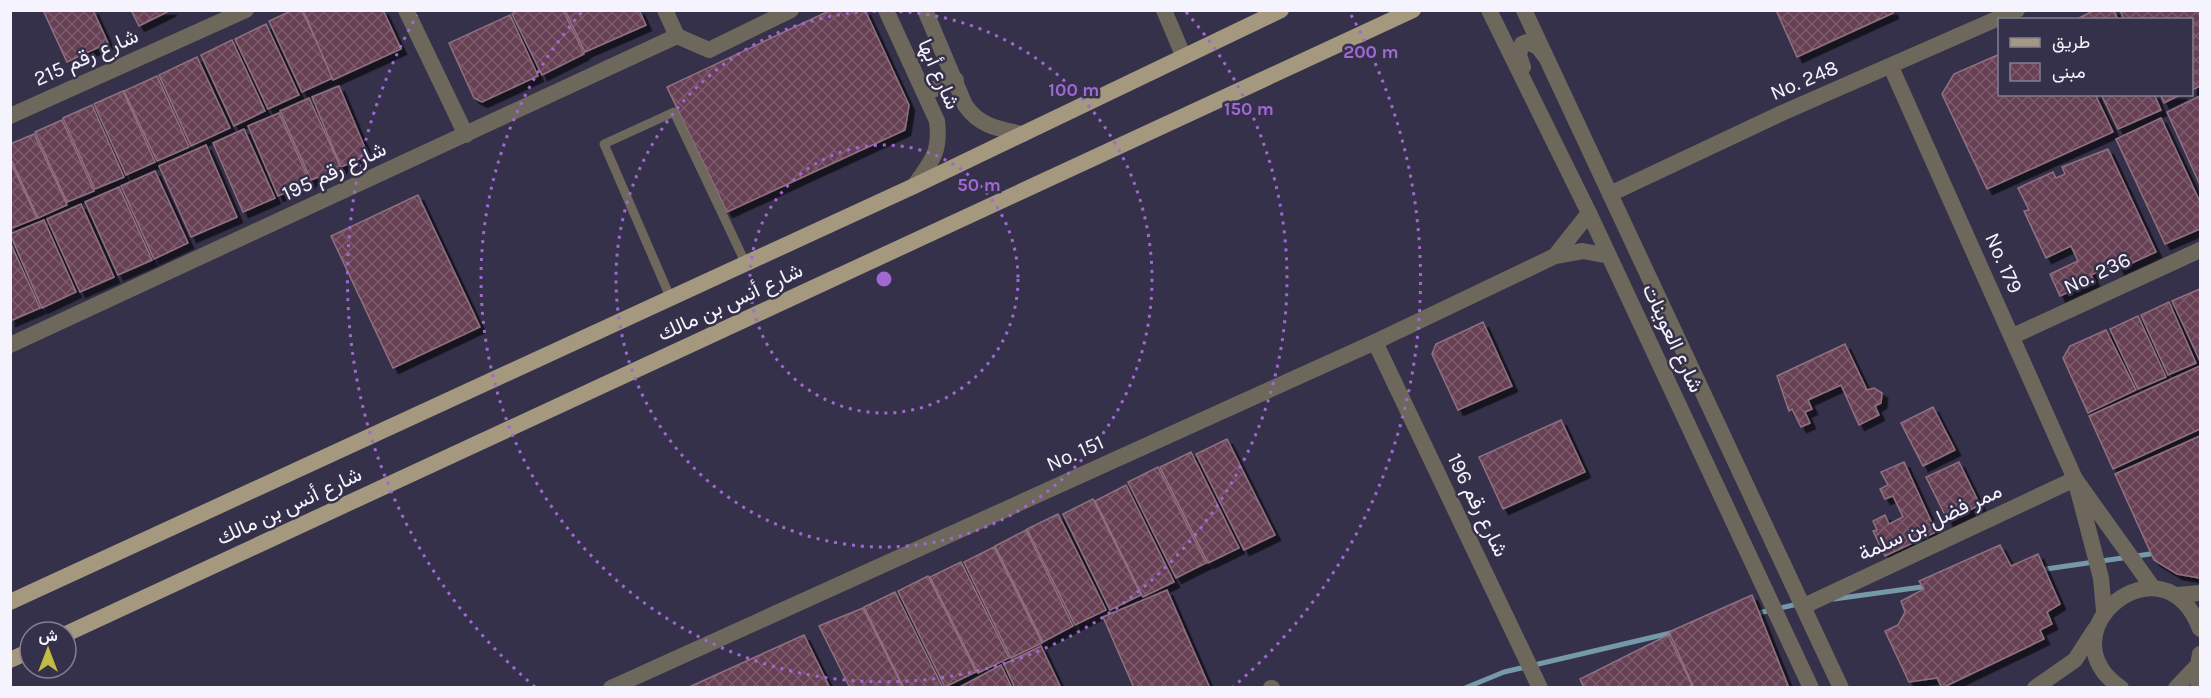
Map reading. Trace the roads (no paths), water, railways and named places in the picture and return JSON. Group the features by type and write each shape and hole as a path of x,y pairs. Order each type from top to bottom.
{"main road":[{"name":"شارع أنس بن مالك","path":"10,602 914,186 1281,10"},
{"name":"شارع أنس بن مالك","path":"78,628 1413,10"}],"street":[{"name":"شارع رقم 215","path":"10,116 246,10"},
{"path":"406,10 466,135"},
{"path":"665,10 677,36 709,50 792,10"},
{"name":"شارع أبها","path":"886,10 937,121 939,137 936,156 914,186"},
{"name":"شارع أبها","path":"925,10 965,105 974,118 989,127 1023,134"},
{"path":"1164,10 1183,56"},
{"name":"شارع العوينات","path":"1489,10 1590,213 1812,687"},
{"name":"شارع العوينات","path":"1524,10 1841,687"},
{"name":"No. 248","path":"1999,18 2017,10"},
{"name":"No. 248","path":"1610,194 1782,113 1998,19"},
{"name":"شارع رقم 195","path":"10,345 677,36"},
{"path":"1524,77 1520,56 1522,45 1527,42 1533,44 1548,60"},
{"name":"No. 179","path":"1891,67 2075,479 2101,578 2104,611"},
{"path":"925,93 956,80"},
{"name":"No. 151","path":"1555,256 1590,213"},
{"name":"No. 151","path":"611,687 1375,342 1555,256 1583,250 1609,256"},
{"name":"No. 236","path":"2013,336 2200,250"},
{"name":"شارع رقم 196","path":"1375,342 1540,687"},
{"name":"No. 179","path":"2075,479 2153,588"},
{"name":"ممر فضل بن سلمة","path":"1804,606 2075,479"},
{"path":"2035,687 2075,660 2104,611 2117,598 2134,590 2153,588 2178,595 2200,593"},
{"path":"2178,595 2195,615 2200,629"},
{"path":"2096,628 2094,647 2099,665 2110,680 2121,687"},
{"path":"2176,687 2199,659"},
{"path":"2199,659 2199,687"}],"lane":[{"path":"671,299 604,144 674,112 746,264"}],"waterway":[{"path":"2039,570 2157,553"},
{"path":"1834,599 1929,586"},
{"path":"1754,614 1798,604"},
{"path":"1465,688 1504,672 1675,632"}]}
